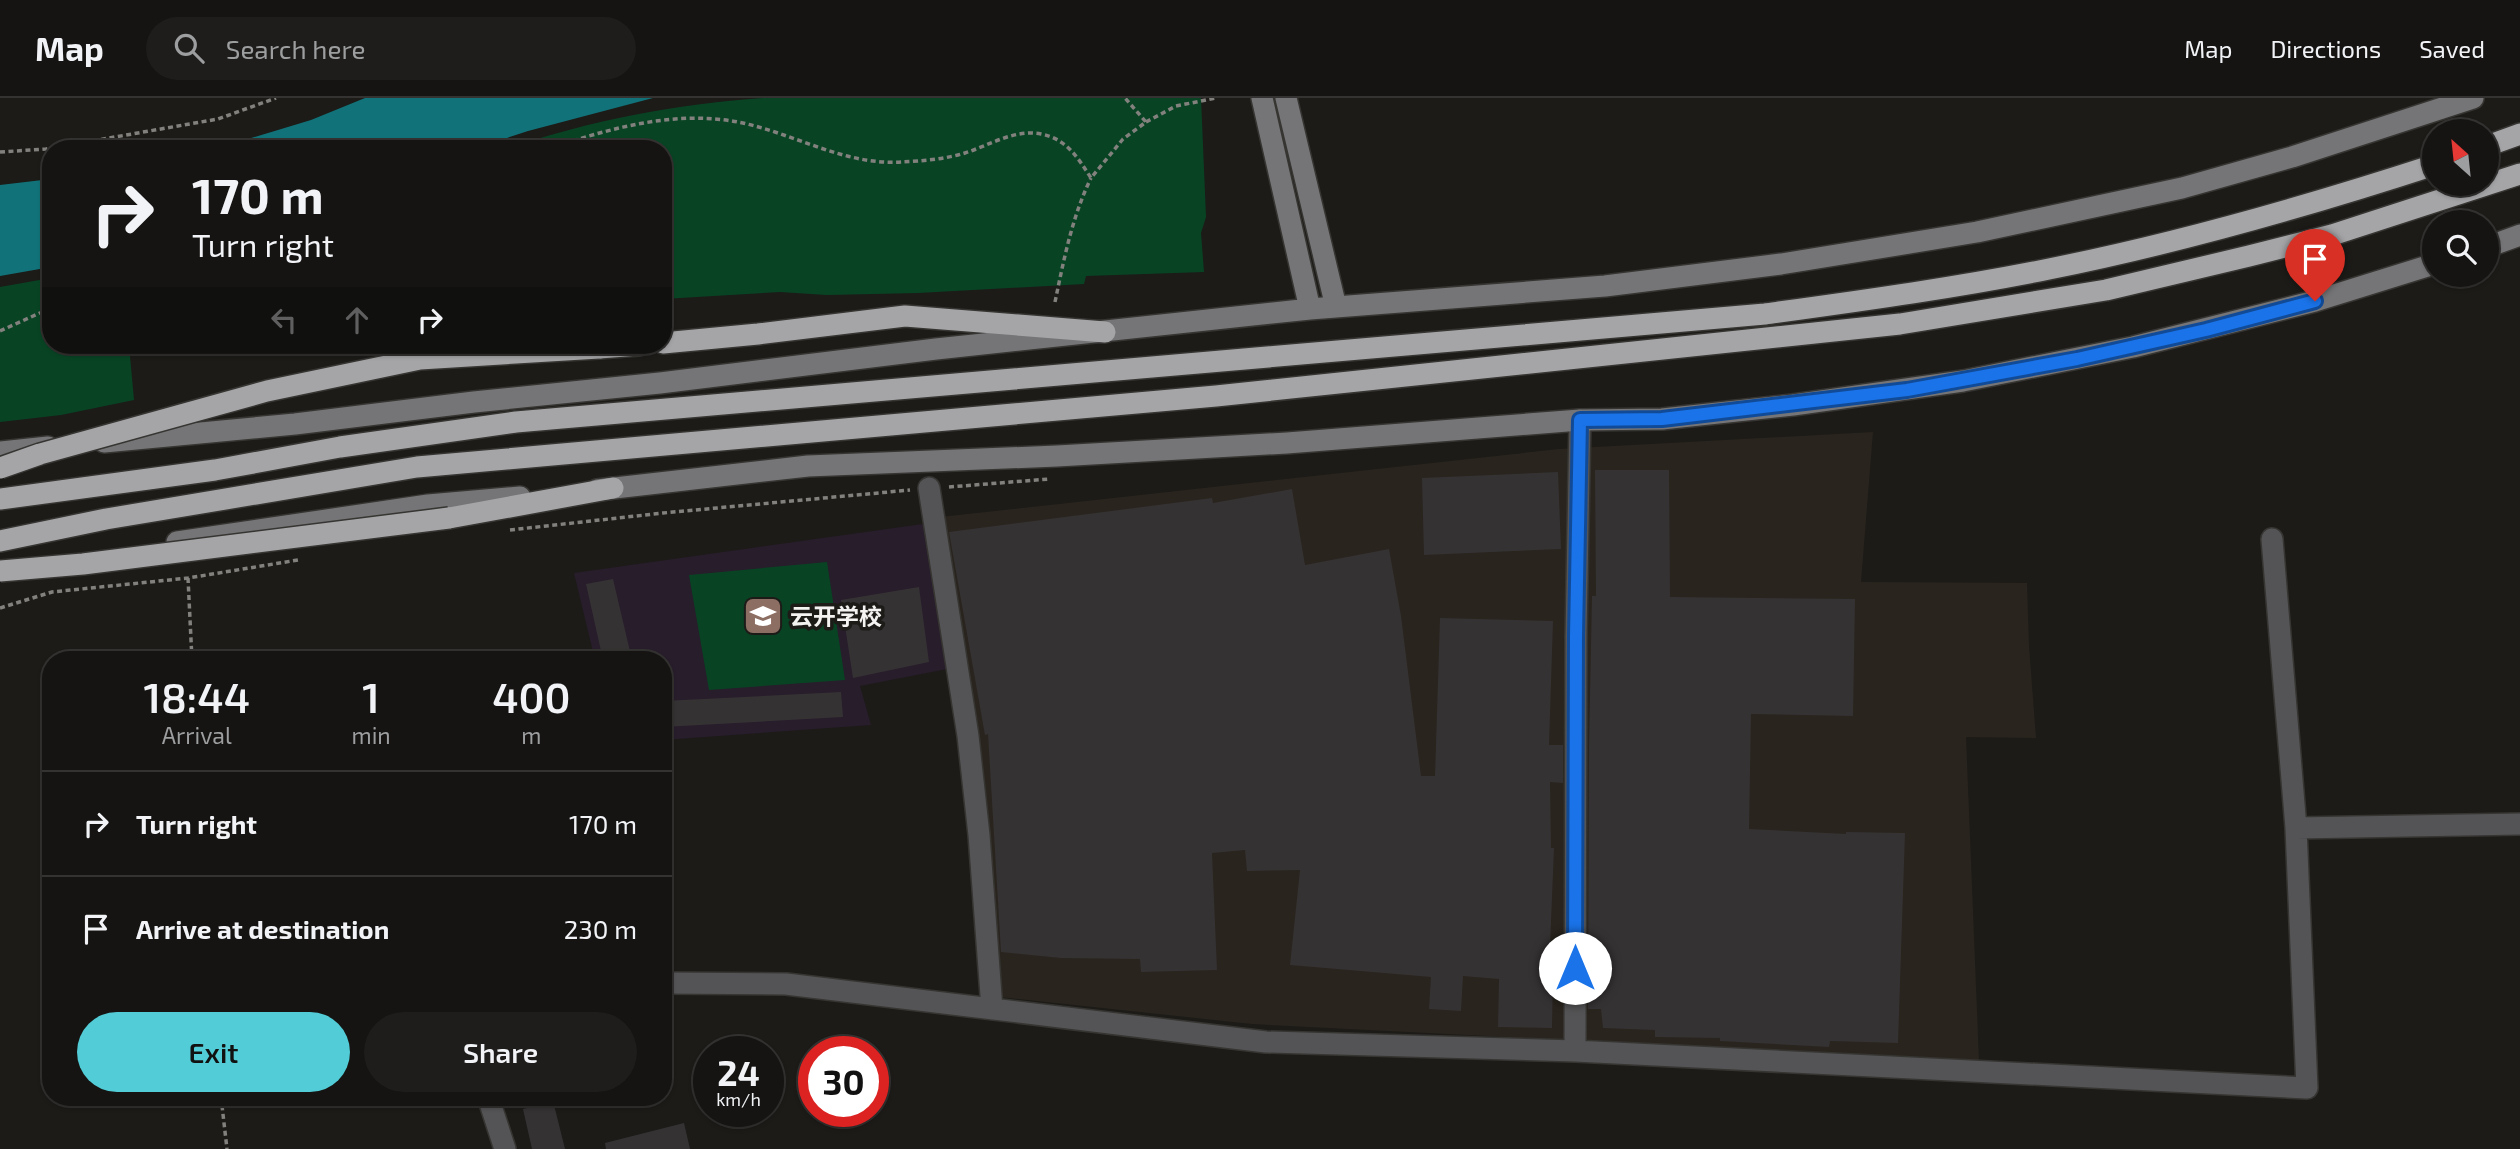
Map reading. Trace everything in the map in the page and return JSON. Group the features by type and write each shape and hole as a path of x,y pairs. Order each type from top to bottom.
{"highway":[{"path":"2499,142 2520,134"},
{"path":"0,499 215,470 340,447 516,422 1765,314 1944,288 2049,269 2243,223 2422,169"},
{"path":"0,541 106,519 417,467 1216,396 1900,324 2106,290 2249,256 2332,235 2520,174"},
{"path":"672,341 905,316 1105,332"},
{"path":"0,468 40,454 267,391 420,359 501,354"},
{"path":"0,571 83,564 449,518 613,488"}],"main road":[{"path":"1262,98 1310,309"},
{"path":"1286,98 1336,307"},
{"path":"0,452 295,424 1310,309 1665,280 1952,236 2064,214 2226,176 2346,141 2473,98"},
{"path":"2499,243 2520,235"},
{"path":"0,578 62,563 186,541 428,505 808,466 1058,456 1287,443 1580,420 1662,419 1907,390 2018,371 2206,330 2315,301 2422,268"}],"street":[{"path":"1574,1051 1580,420"},
{"path":"929,488 971,761 992,1009"},
{"path":"672,983 786,984 1266,1042 1574,1051 2307,1088 2296,828 2272,540"},
{"path":"2296,828 2520,824"},
{"path":"491,1106 505,1149"}],"path":[{"path":"98,140 218,119 276,98"},
{"path":"1125,98 1146,122"},
{"path":"1055,302 1076,213 1091,178 1123,139 1146,122 1176,106 1216,98"},
{"path":"577,140 608,130 678,119 732,121 847,157 900,163 962,154 1016,134 1042,134 1072,148 1091,178"},
{"path":"0,152 42,149"},
{"path":"0,331 42,312"},
{"path":"502,531 663,513 1053,479"},
{"path":"186,541 192,651"},
{"path":"0,608 52,592 188,578 298,560"},
{"path":"222,1106 227,1149"}],"shaded area":[{"path":"1873,432 1861,582 2027,583 2036,738 1966,737 1979,1061 1252,1024 999,997 940,517 1559,449"},
{"name":"云开学校","path":"930,523 947,669 860,686 871,725 672,739 672,651 593,651 574,573"}],"green space":[{"path":"763,98 1201,98 1206,217 1201,233 1204,272 1086,276 1084,284 918,293 827,295 780,292 672,298 672,140 534,140 600,122 698,105"},
{"path":"42,280 42,354 130,354 134,400 61,415 0,422 0,287"},
{"path":"827,562 845,680 709,690 689,575"}],"water":[{"path":"365,98 653,98 500,140 245,140 311,120"},
{"path":"42,180 42,269 0,276 0,185"}],"building":[{"path":"1595,470 1669,470 1670,597 1855,599 1853,716 1751,714 1749,829 1846,834 1905,833 1898,1043 1830,1041 1829,1047 1720,1041 1720,1038 1655,1037 1655,1030 1603,1028 1601,1009 1588,1009 1589,746 1592,596 1596,596"},
{"path":"1558,472 1561,549 1424,555 1422,478"},
{"path":"1292,489 1305,565 1389,549 1401,616 1421,776 1435,776 1440,618 1553,621 1549,745 1563,745 1563,783 1550,782 1551,848 1554,848 1549,971 1553,971 1552,1028 1498,1027 1499,979 1463,976 1461,1011 1429,1009 1431,977 1290,965 1300,870 1247,871 1245,850 1212,853 1217,970 1141,972 1140,959 1061,958 1001,952 988,734 985,735 949,532 1212,498 1213,503"},
{"path":"613,579 630,651 601,651 586,584"},
{"path":"919,587 929,662 853,678 841,600"},
{"path":"841,692 843,717 672,726 672,701"},
{"path":"554,1106 565,1149 532,1149 523,1109"},
{"path":"684,1123 690,1149 606,1149 605,1143"}],"place":[{"name":"云开学校","path":"763,616"}],"route":[{"path":"1575,968 1580,420 1662,419 1907,390 2133,347 2315,301"}]}
